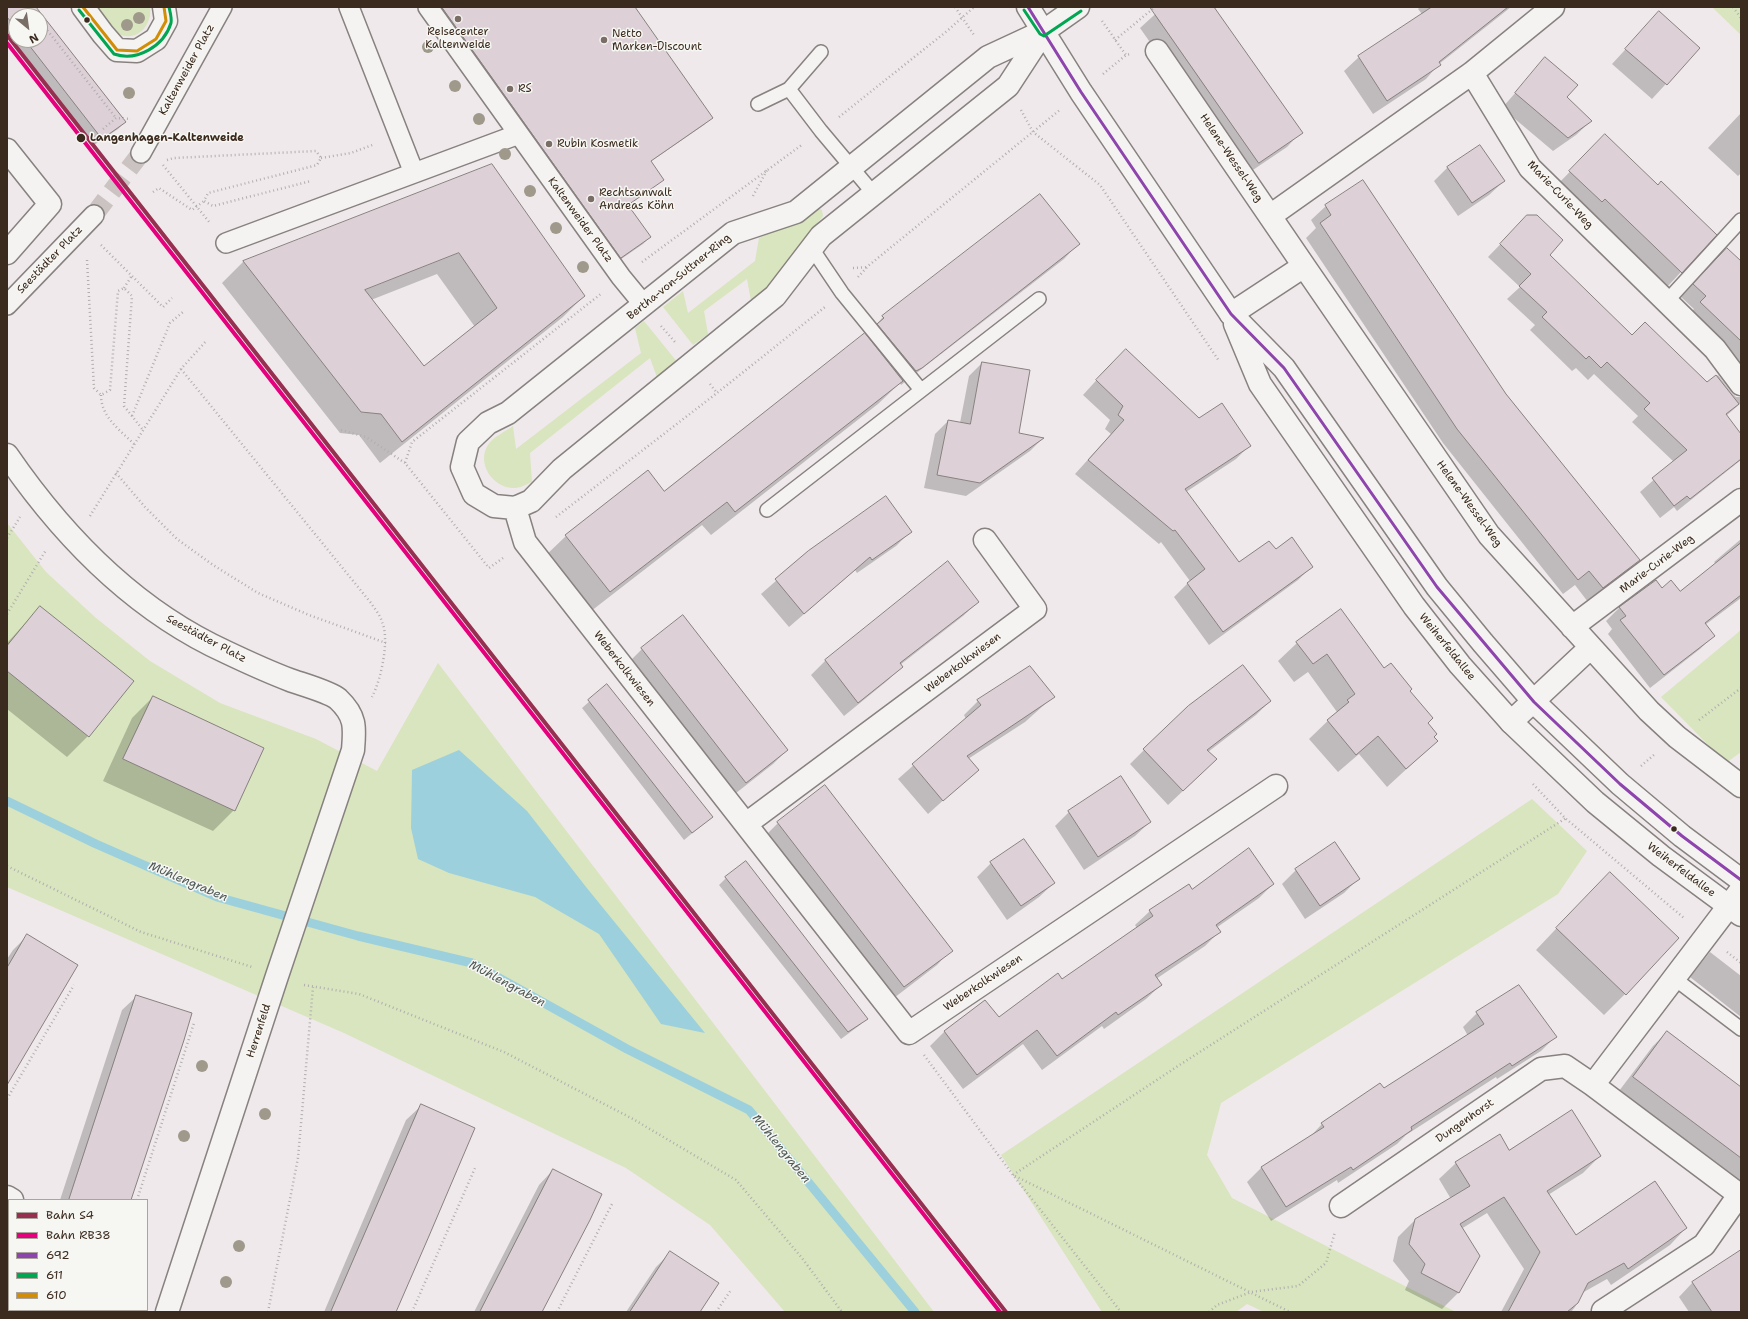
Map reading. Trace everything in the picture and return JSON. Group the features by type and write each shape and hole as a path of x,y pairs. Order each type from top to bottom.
{"street":[{"path":"83,7 117,50 137,51 156,39 166,21 164,7"},
{"name":"Kaltenweider Platz","path":"141,153 222,7"},
{"path":"349,7 414,173"},
{"name":"Kaltenweider Platz","path":"428,7 617,272 644,305"},
{"name":"Weiherfeldallee","path":"1028,7 1081,92 1231,314 1284,368 1437,587 1534,702 1620,784 1682,836 1741,880"},
{"path":"515,508 531,501 562,469 775,296 788,282 811,247 821,236 1008,86 1044,31 1078,7"},
{"path":"1270,216 1472,73 1553,7"},
{"name":"Bertha-von-Suttner-Ring","path":"515,508 494,506 474,494 462,467 468,442 488,423 508,413 733,233 796,212 988,57 1044,31"},
{"name":"Helene-Wessel-Weg","path":"1157,51 1488,535 1649,711 1677,737 1741,786"},
{"name":"Marie-Curie-Weg","path":"1472,73 1530,168 1715,349 1741,384"},
{"path":"226,243 519,134"},
{"path":"7,150 50,204 7,253"},
{"name":"Seestädter Platz","path":"7,305 94,215"},
{"path":"1231,314 1304,266"},
{"name":"Weiherfeldallee","path":"1231,314 1260,384 1414,606 1460,664 1511,722 1595,802 1661,856 1737,904"},
{"name":"Seestädter Platz","path":"7,455 34,494 74,542 133,596 176,627 232,655 288,679 336,697 349,711 355,728 353,750"},
{"name":"Marie-Curie-Weg","path":"1572,627 1741,500"},
{"name":"Weberkolkwiesen","path":"515,508 525,542 909,1033 1276,786"},
{"name":"Weberkolkwiesen","path":"746,824 1034,609 985,540"},
{"path":"1511,722 1591,647"},
{"name":"Herrenfeld","path":"167,1312 288,942 353,750"},
{"path":"1593,1085 1675,979 1737,904"},
{"name":"Dungenhorst","path":"1342,1206 1541,1069 1565,1066 1593,1085 1740,1196 1704,1245 1603,1311"}],"lane":[{"path":"758,104 789,89 821,52"},
{"path":"789,89 821,131 874,194"},
{"path":"1667,301 1741,220"},
{"path":"811,247 842,293 921,390"},
{"path":"767,510 1039,299"},
{"path":"1675,979 1741,1029"}],"path":[{"path":"955,7 962,16"},
{"path":"768,168 821,131 947,31 962,16 974,7"},
{"path":"1115,40 1155,7"},
{"path":"1733,7 1741,18"},
{"path":"1099,18 1126,55"},
{"path":"48,31 116,118"},
{"path":"525,542 717,393 842,293 868,266 1033,132"},
{"path":"207,218 161,162 174,158 316,150 321,158"},
{"path":"321,158 351,153"},
{"path":"153,192 159,188 192,210 204,201 208,193 317,165 321,158"},
{"path":"204,201 213,206 312,181"},
{"path":"94,215 94,238 87,252 94,388 101,395 101,401 107,418 134,444"},
{"path":"94,238 131,277 163,307 172,298"},
{"path":"101,395 110,390 118,291 124,288 131,277"},
{"path":"124,288 132,296 124,406 143,430"},
{"path":"644,305 717,393"},
{"path":"132,417 170,323 183,312"},
{"path":"74,542 180,369 206,340"},
{"path":"180,369 371,603 383,623 386,643 376,689 355,728"},
{"path":"341,430 366,437 405,463"},
{"path":"116,473 145,507 178,539 213,565 258,593 309,616 386,643"},
{"path":"7,614 60,526"},
{"path":"1013,1175 1188,1060 1565,818"},
{"path":"7,866 140,932 277,976"},
{"path":"7,1098 74,985"},
{"path":"268,1312 298,1158 313,988 359,994 504,1052 633,1119 736,1180 802,1258 842,1312"},
{"path":"137,1199 194,1023"},
{"path":"909,1033 918,1048 1013,1175 1121,1312"},
{"path":"412,1312 475,1168"},
{"path":"1013,1175 1290,1312"},
{"path":"557,1312 612,1204"},
{"path":"1209,1312 1217,1304 1251,1292 1298,1286 1326,1263 1342,1206"},
{"path":"716,1312 731,1290"}],"green space":[{"path":"94,7 150,7 149,20 142,31 131,36 124,36 111,28"},
{"path":"1712,7 1741,7 1741,35"},
{"path":"816,207 822,210 823,216 770,284 751,301 747,279 704,311 708,334 693,345 663,307 683,291 688,313 755,261 759,238 800,218"},
{"path":"644,321 678,363 658,380 650,358 530,453 532,482 515,488 507,487 494,480 485,467 484,459 485,452 490,442 513,426 516,449 641,353 635,328"},
{"path":"7,523 46,572 96,618 150,661 220,703 316,739 377,771 438,663 934,1312 785,1312 710,1225 626,1168 344,1033 7,887"},
{"path":"1741,630 1741,752 1726,763 1661,697"},
{"path":"1532,799 1587,851 1558,894 1221,1103 1207,1155 1232,1198 1456,1312 1264,1312 1247,1304 1236,1312 1102,1312 1001,1155"}],"water":[{"path":"459,750 527,811 586,887 705,1033 661,1024 599,934 535,897 449,873 418,859 411,828 412,770"}],"building":[{"path":"7,7 37,8 8,8 8,18"},
{"path":"442,7 635,7 713,118 651,161 664,180 628,205 651,237 621,258"},
{"path":"1150,7 1214,7 1303,133 1259,163"},
{"path":"1432,7 1508,7 1439,62 1441,65 1387,101 1358,56"},
{"path":"1659,11 1700,48 1667,85 1625,49"},
{"path":"48,22 126,122 102,139 31,48 48,48"},
{"path":"1545,57 1578,85 1567,97 1592,121 1568,138 1515,93"},
{"path":"1605,134 1658,185 1661,181 1717,235 1682,273 1605,199 1602,202 1569,171"},
{"path":"1480,145 1505,181 1472,203 1447,167"},
{"path":"492,164 585,296 402,442 381,414 361,412 243,261","holes":["459,253 497,308 424,366 365,290"]},
{"path":"1363,180 1506,394 1640,560 1603,588 1589,571 1578,580 1457,429 1320,223 1331,215 1325,205"},
{"path":"1040,194 1080,244 922,368 916,371 877,324 884,318 882,316"},
{"path":"1527,215 1537,215 1563,240 1550,255 1632,335 1645,322 1707,382 1716,375 1739,404 1726,414 1741,434 1741,459 1690,499 1687,496 1674,506 1652,478 1687,450 1644,409 1650,403 1607,362 1601,368 1589,356 1586,359 1542,317 1547,312 1519,286 1531,274 1500,244"},
{"path":"1727,248 1741,261 1741,341 1700,302 1706,296 1693,284"},
{"path":"865,333 903,381 735,512 727,502 610,592 565,535 648,470 664,491"},
{"path":"1126,349 1199,418 1222,403 1251,446 1185,489 1239,562 1269,541 1276,549 1292,537 1313,567 1223,632 1187,583 1205,569 1175,530 1173,531 1088,460 1124,420 1118,415 1123,406 1096,380"},
{"path":"982,362 1030,370 1019,433 1044,438 980,483 937,475 948,420 970,424"},
{"path":"886,496 912,532 872,560 870,557 804,614 775,579 808,551"},
{"path":"1741,543 1741,595 1705,623 1715,636 1664,675 1620,620 1626,616 1619,607 1656,580 1662,588 1671,580 1680,591"},
{"path":"948,561 979,602 900,663 903,667 858,703 825,660"},
{"path":"40,606 134,681 89,737 7,671 7,646"},
{"path":"1341,609 1384,668 1391,663 1412,689 1410,691 1433,718 1428,723 1437,734 1434,737 1438,741 1406,769 1378,736 1356,755 1327,720 1349,702 1347,700 1355,694 1327,654 1313,664 1296,642"},
{"path":"683,615 788,750 746,783 641,648"},
{"path":"1243,665 1271,701 1207,750 1217,759 1183,791 1143,749 1188,706"},
{"path":"1030,666 1055,697 967,756 979,770 943,801 912,764 981,705 977,700"},
{"path":"607,684 713,817 692,833 588,700"},
{"path":"153,696 264,748 235,811 123,759"},
{"path":"1121,776 1151,822 1098,857 1068,811"},
{"path":"825,785 953,951 904,987 777,822"},
{"path":"1024,839 1055,883 1021,906 990,862"},
{"path":"1335,842 1360,879 1320,906 1295,869"},
{"path":"1249,848 1274,884 1216,925 1221,932 1155,975 1162,985 1118,1015 1116,1012 1057,1056 1037,1030 977,1075 944,1031 985,1000 999,1017 1058,973 1062,979 1153,916 1149,910 1189,884 1192,889"},
{"path":"746,861 868,1019 848,1032 725,877"},
{"path":"1610,872 1679,938 1626,995 1556,928"},
{"path":"27,934 78,965 7,1085 7,968"},
{"path":"1519,985 1557,1037 1512,1066 1510,1063 1411,1127 1412,1130 1353,1170 1351,1167 1286,1207 1261,1167 1324,1127 1321,1123 1380,1083 1384,1088 1484,1024 1476,1012"},
{"path":"136,995 192,1013 131,1199 69,1199"},
{"path":"1667,1031 1741,1087 1741,1158 1633,1077"},
{"path":"421,1104 475,1128 429,1236 396,1312 331,1312"},
{"path":"1572,1110 1601,1156 1547,1191 1576,1235 1655,1181 1687,1228 1628,1269 1624,1263 1588,1283 1578,1303 1567,1312 1508,1312 1540,1252 1504,1197 1460,1224 1480,1256 1459,1293 1421,1273 1425,1264 1409,1244 1415,1219 1470,1186 1455,1162 1500,1134 1509,1150"},
{"path":"553,1169 602,1194 590,1220 542,1312 480,1312"},
{"path":"1741,1250 1741,1312 1712,1312 1692,1282"},
{"path":"670,1251 719,1283 700,1312 630,1312"}],"waterway":[{"name":"Mühlengraben","path":"7,801 96,844 217,897 358,936 472,963 627,1049 749,1110 915,1312"}],"tunnel":[{"path":"94,215 141,153"}],"rail line":[{"name":"S4","path":"7,35 1006,1312"},
{"name":"RB38","path":"7,43 1000,1312"}],"transit line":[{"name":"610","path":"83,7 117,50 137,51 156,39 166,21 164,7"},
{"name":"611","path":"79,10 114,54 132,56 148,50 162,39 171,23 169,7"},
{"name":"692","path":"1028,7 1081,92 1231,314 1284,368 1437,587 1534,702 1620,784 1682,836 1741,880"},
{"name":"611","path":"1024,10 1040,34 1044,36 1081,11"}],"place":[{"name":"Reisecenter Kaltenweide","path":"458,19"},
{"name":"Netto Marken-Discount","path":"604,40"},
{"name":"RS","path":"510,89"},
{"name":"Langenhagen-Kaltenweide","path":"81,138"},
{"name":"Rubin Kosmetik","path":"549,144"},
{"name":"Rechtsanwalt Andreas Köhn","path":"591,199"}]}
